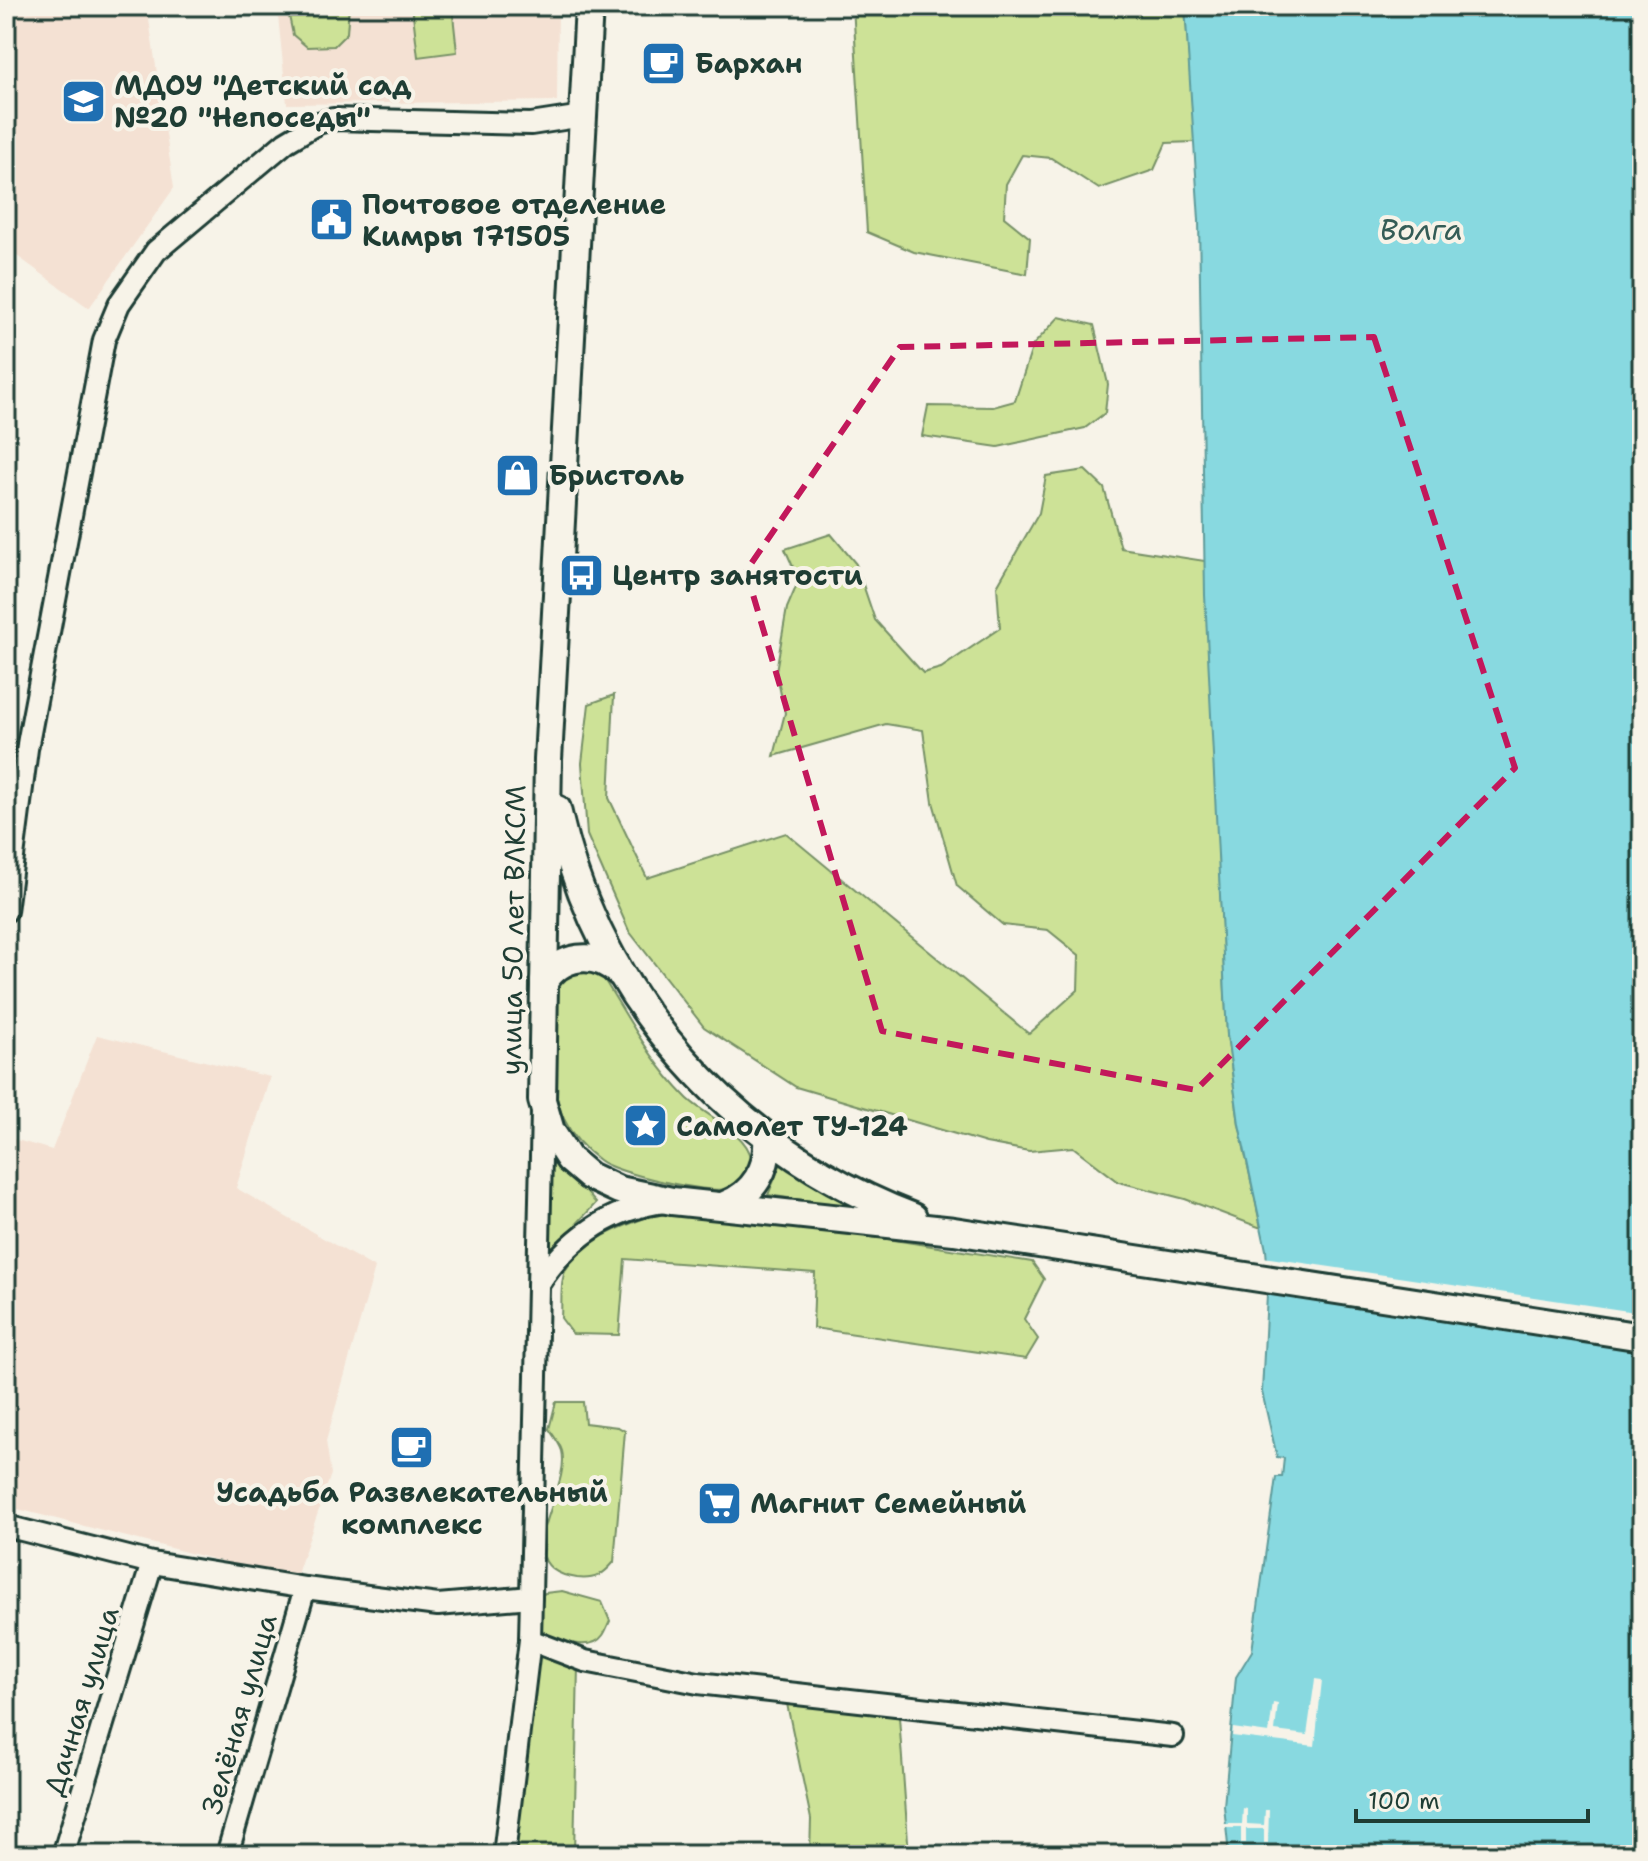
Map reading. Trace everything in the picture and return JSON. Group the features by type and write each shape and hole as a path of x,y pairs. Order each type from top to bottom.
{"main road":[{"name":"улица 50 лет ВЛКСМ","path":"542,1100 548,760 589,6"},
{"path":"548,760 573,869 618,972 685,1062 718,1096 767,1138 856,1193 954,1231"},
{"path":"544,982 558,966 578,958 600,960 618,972"},
{"path":"542,1100 558,1143 589,1176 619,1190 672,1201 954,1231 1642,1337"},
{"path":"725,1205 742,1197 758,1178 767,1156 767,1138"}],"street":[{"path":"6,911 27,749 104,340 119,304 156,251 286,142 318,123 333,119 531,124 583,116"},
{"name":"улица 50 лет ВЛКСМ","path":"504,1855 530,1640 542,1100"},
{"path":"538,1285 561,1254 589,1230 623,1212 672,1201"},
{"path":"6,1526 152,1563 305,1588 438,1605 531,1597"},
{"name":"Дачная улица","path":"63,1855 152,1563"},
{"name":"Зелёная улица","path":"227,1855 305,1588"},
{"path":"530,1640 585,1661 698,1683 1173,1736"}],"highlighted area":[{"path":"1374,337 1515,768 1196,1090 882,1031 746,571 900,347"}],"shaded area":[{"name":"МДОУ \"Детский сад №20 \"Непоседы\"","path":"78,6 147,6 174,188 89,308 6,248 6,15"},
{"path":"277,6 558,6 557,101 287,104"},
{"path":"97,1035 270,1077 236,1188 375,1268 326,1441 331,1474 295,1580 6,1506 6,1137 52,1150"}],"green space":[{"path":"287,6 349,6 347,33 334,46 307,47 293,35"},
{"path":"412,6 452,6 457,52 418,57"},
{"path":"853,6 1185,6 1195,142 1166,143 1154,170 1099,189 1051,158 1022,155 1006,184 1004,217 1030,238 1027,274 914,252 867,232"},
{"path":"1059,317 1094,325 1108,384 1105,413 1085,428 998,447 922,436 928,406 993,407 1015,401 1033,345"},
{"path":"1085,470 1104,488 1121,548 1205,561 1227,1035 1239,1124 1261,1228 1185,1199 1119,1182 1073,1147 1029,1151 986,1143 796,1087 704,1027 629,931 587,835 582,763 589,704 614,695 609,798 647,878 786,833 1029,1034 1078,990 1079,955 1048,930 1003,925 957,886 933,802 923,730 886,724 774,756 785,713 776,671 787,608 799,580 785,549 831,534 856,564 875,620 923,673 941,668 1000,628 997,586 1039,513 1046,476"},
{"path":"569,969 600,973 650,1053 673,1083 694,1104 742,1140 748,1149 751,1164 742,1182 728,1189 717,1190 642,1176 608,1165 583,1147 558,1104 553,1069 558,981"},
{"path":"550,1151 596,1203 548,1255"},
{"path":"781,1163 875,1211 768,1195"},
{"path":"670,1209 719,1212 1032,1262 1044,1279 1024,1319 1038,1339 1026,1359 813,1328 815,1273 625,1259 619,1335 573,1334 561,1318 563,1279 571,1261 610,1232"},
{"path":"556,1402 583,1402 585,1423 618,1427 625,1431 614,1562 594,1577 577,1578 556,1571 545,1560 542,1544 562,1468 562,1451 549,1429"},
{"path":"562,1591 602,1602 610,1621 598,1640 588,1644 562,1641 546,1633 536,1623 533,1603 545,1593"},
{"path":"536,1649 578,1665 574,1855 514,1855"},
{"path":"787,1704 899,1717 909,1855 810,1855 811,1819"}],"water":[{"name":"Волга","path":"1185,6 1642,6 1642,1855 1229,1855 1224,1806 1236,1677 1252,1651 1276,1477 1282,1477 1284,1458 1277,1457 1262,1392 1268,1275 1266,1250 1239,1124 1227,1035 1205,595 1199,220"}],"pier":[{"path":"1263,1257 1642,1313 1642,1352 1262,1294"},
{"path":"1315,1679 1322,1680 1315,1746 1232,1736 1233,1728 1269,1733 1273,1703 1278,1704 1275,1731 1307,1735"},
{"path":"1243,1808 1247,1809 1247,1824 1264,1825 1265,1810 1269,1810 1268,1843 1264,1843 1264,1829 1246,1829 1246,1843 1241,1843 1241,1828 1224,1828 1224,1824 1242,1824"}],"place":[{"name":"Бархан","path":"664,63"},
{"name":"МДОУ \"Детский сад №20 \"Непоседы\"","path":"83,101"},
{"name":"Почтовое отделение Кимры 171505","path":"331,220"},
{"name":"Бристоль","path":"518,475"},
{"name":"Центр занятости","path":"581,575"},
{"name":"Самолет ТУ-124","path":"645,1126"},
{"name":"Усадьба Развлекательный комплекс","path":"412,1448"},
{"name":"Магнит Семейный","path":"719,1503"}]}
